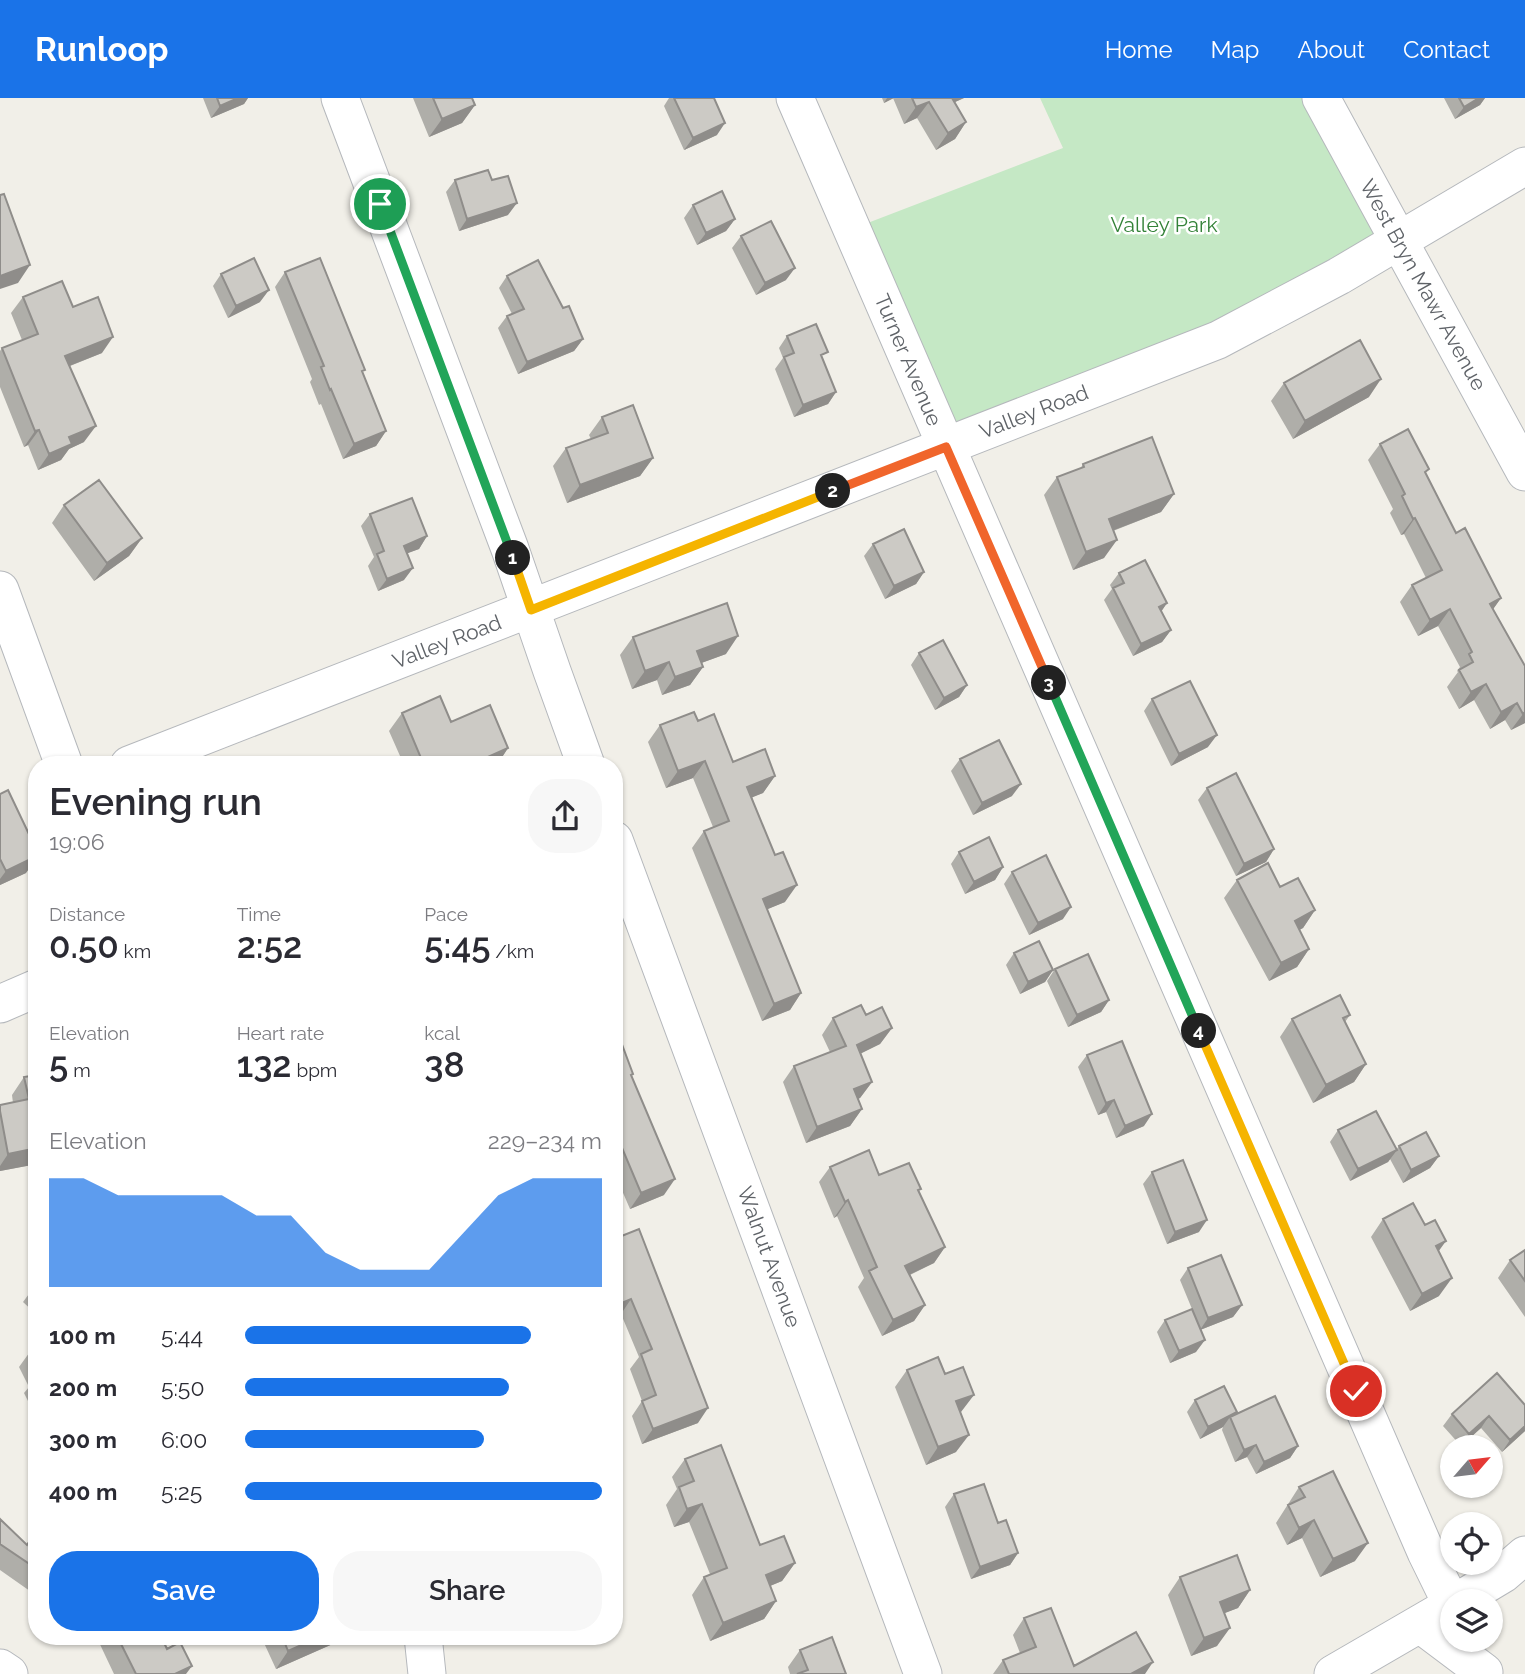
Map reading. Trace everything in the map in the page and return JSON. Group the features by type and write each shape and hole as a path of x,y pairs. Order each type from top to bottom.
{"street":[{"path":"340,98 510,549 583,756"},
{"name":"Turner Avenue","path":"795,98 1323,1316 1444,1589"},
{"name":"West Bryn Mawr Avenue","path":"1321,98 1525,472"},
{"name":"Valley Road","path":"153,756 1218,340 1339,276 1525,166"},
{"path":"0,590 61,756"},
{"name":"Walnut Avenue","path":"623,864 923,1674"},
{"path":"0,1004 28,992"},
{"path":"1478,1589 1503,1574 1525,1555"},
{"path":"1333,1674 1440,1612"},
{"path":"1420,1624 1479,1662"},
{"path":"424,1645 427,1674"},
{"path":"0,1668 9,1674"}],"green space":[{"name":"Valley Park","path":"1040,98 1321,98 1399,241 946,447 852,229 1063,148"}],"building":[{"path":"217,98 238,98 220,106"},
{"path":"433,98 472,98 475,105 442,119"},
{"path":"674,98 714,98 725,123 693,138"},
{"path":"912,98 952,98 966,122 948,133 929,102 916,107"},
{"path":"1459,98 1479,98 1464,107"},
{"path":"488,170 492,180 508,176 517,203 467,219 455,180"},
{"path":"722,191 735,219 706,233 693,205"},
{"path":"4,194 30,265 0,276 0,195"},
{"path":"771,221 795,268 765,283 741,236"},
{"path":"254,258 269,290 236,306 221,274"},
{"path":"320,258 365,370 362,371 386,431 354,444 330,390 321,367 324,366 285,272"},
{"path":"538,260 563,308 569,306 583,339 527,362 507,316 524,309 507,276"},
{"path":"62,281 73,307 98,297 113,337 65,356 96,426 69,437 72,444 49,454 39,430 35,431 2,348 38,334 23,297"},
{"path":"816,324 828,352 821,355 836,392 803,405 784,357 794,353 787,336"},
{"path":"1360,340 1381,379 1305,421 1284,383"},
{"path":"633,405 653,458 580,485 566,448 608,433 602,417"},
{"path":"1408,429 1429,469 1425,472 1456,533 1465,528 1501,598 1490,604 1525,666 1523,714 1517,703 1501,712 1486,684 1471,692 1459,670 1473,662 1469,654 1472,652 1450,609 1430,620 1412,585 1442,570 1415,518 1413,519 1402,496 1405,494 1380,444"},
{"path":"1152,437 1174,494 1109,519 1117,540 1086,552 1057,477"},
{"path":"99,480 142,538 107,563 64,505"},
{"path":"412,498 427,536 404,546 413,568 387,579 377,554 384,551 370,514"},
{"path":"904,529 924,572 894,586 873,544"},
{"path":"1145,560 1167,603 1159,607 1171,630 1141,644 1113,588 1124,583 1119,573"},
{"path":"727,603 738,636 697,651 703,667 675,677 669,662 645,671 633,637"},
{"path":"943,640 967,685 944,698 919,653"},
{"path":"1190,681 1217,735 1179,754 1152,699"},
{"path":"440,696 451,722 490,705 508,748 490,756 420,756 402,713"},
{"path":"694,712 698,721 714,714 733,762 765,749 775,776 747,787 775,855 783,852 797,885 763,899 801,993 774,1004 704,831 729,821 705,761 678,771 660,725"},
{"path":"999,740 1021,784 982,803 960,759"},
{"path":"1236,773 1274,849 1244,864 1207,788"},
{"path":"8,790 28,832 28,860 6,871 0,859 0,794"},
{"path":"989,837 1003,867 974,882 959,852"},
{"path":"1046,855 1071,907 1038,923 1012,872"},
{"path":"1268,863 1280,887 1298,878 1315,910 1295,921 1309,949 1281,963 1237,880"},
{"path":"1039,941 1053,970 1028,982 1014,953"},
{"path":"1088,954 1109,1000 1077,1015 1055,969"},
{"path":"1340,995 1350,1015 1343,1018 1366,1064 1326,1085 1292,1019"},
{"path":"861,1005 866,1015 882,1007 892,1028 857,1045 872,1082 854,1089 862,1109 817,1127 794,1066 846,1046 833,1018"},
{"path":"1122,1041 1152,1114 1125,1126 1114,1100 1106,1103 1087,1055"},
{"path":"623,1047 633,1074 631,1075 675,1179 641,1193 623,1150"},
{"path":"28,1076 28,1095 24,1077"},
{"path":"28,1099 28,1150 8,1154 0,1105"},
{"path":"1376,1111 1397,1150 1358,1169 1338,1130"},
{"path":"1426,1132 1439,1156 1411,1170 1399,1146"},
{"path":"869,1150 879,1175 909,1163 921,1189 918,1190 945,1247 905,1266 925,1305 893,1320 869,1271 877,1267 848,1200 845,1202 830,1167"},
{"path":"1183,1160 1207,1220 1175,1232 1152,1172"},
{"path":"1413,1203 1425,1225 1435,1220 1446,1241 1436,1246 1452,1278 1422,1294 1383,1219"},
{"path":"639,1229 708,1408 653,1429 642,1401 656,1395 641,1354 652,1349 631,1299 623,1302 623,1235"},
{"path":"1525,1250 1525,1281 1510,1260"},
{"path":"1221,1255 1242,1305 1208,1318 1188,1268"},
{"path":"1192,1309 1205,1340 1179,1351 1165,1320"},
{"path":"938,1357 945,1374 963,1367 974,1395 956,1401 969,1435 938,1447 907,1370"},
{"path":"1497,1373 1525,1405 1525,1426 1510,1440 1489,1416 1469,1434 1452,1414"},
{"path":"1224,1386 1237,1412 1208,1427 1195,1400"},
{"path":"1275,1396 1298,1446 1264,1462 1256,1445 1244,1450 1230,1417"},
{"path":"721,1445 760,1545 784,1536 795,1563 766,1575 776,1601 723,1623 704,1577 727,1568 702,1504 687,1509 679,1487 694,1481 685,1459"},
{"path":"1333,1471 1368,1543 1333,1559 1314,1520 1299,1528 1288,1505 1305,1497 1299,1487"},
{"path":"984,1484 998,1523 1006,1520 1018,1553 980,1567 954,1494"},
{"path":"0,1519 28,1544 28,1563 0,1544"},
{"path":"1237,1555 1250,1590 1220,1602 1230,1628 1204,1638 1180,1577"},
{"path":"1051,1608 1074,1666 1136,1632 1153,1662 1131,1674 1009,1674 1003,1660 1036,1647 1024,1618"},
{"path":"832,1637 846,1674 797,1674 808,1670 800,1650"},
{"path":"122,1645 165,1645 167,1649 182,1645 192,1666 175,1674 136,1674"},
{"path":"286,1645 302,1645 288,1651"}],"route":[{"path":"380,204 531,610 946,447 1356,1391"}]}
